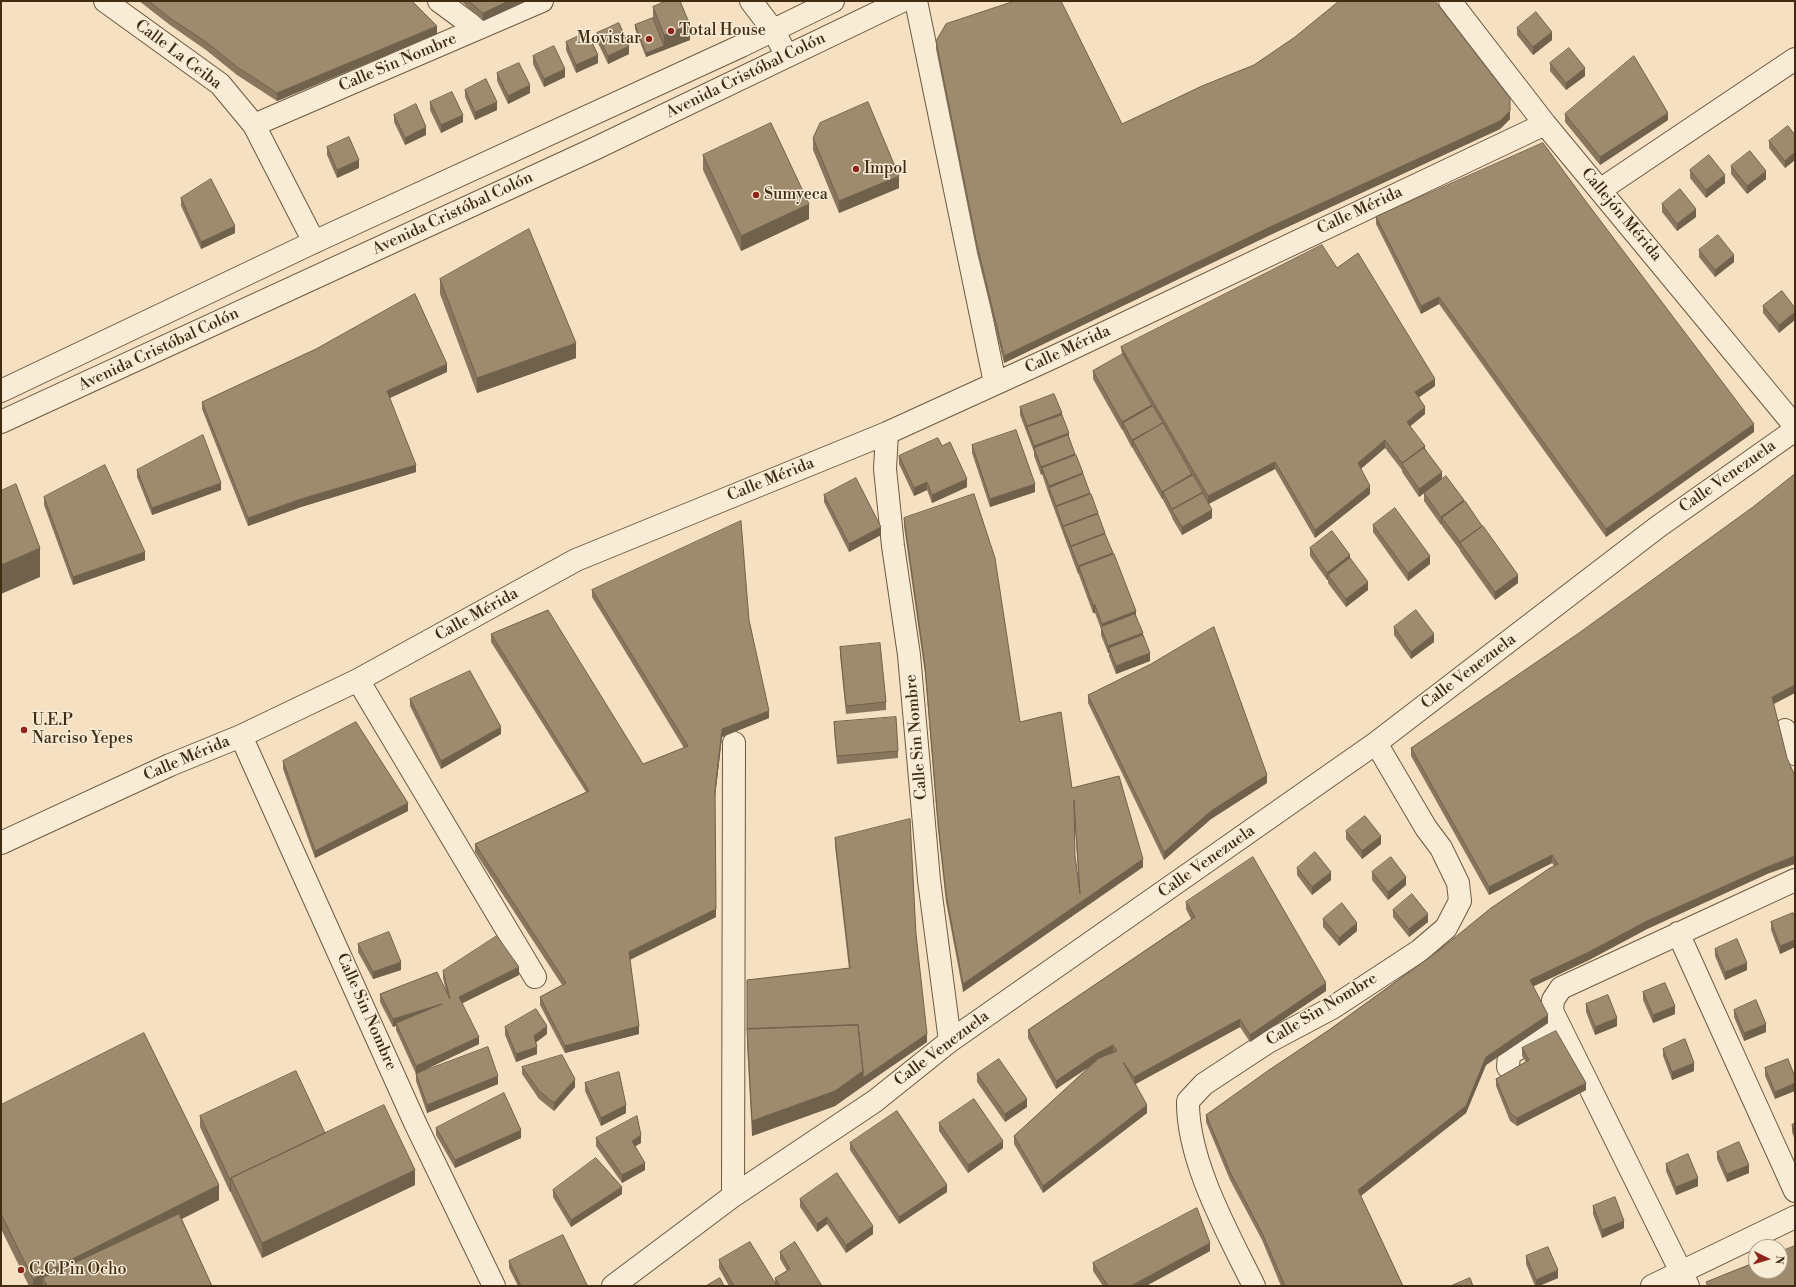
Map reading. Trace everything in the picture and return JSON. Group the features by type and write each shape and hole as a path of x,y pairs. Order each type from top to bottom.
{"street":[{"name":"Calle La Ceiba","path":"105,1 220,84 254,125 314,242"},
{"path":"439,1 477,29"},
{"name":"Calle Sin Nombre","path":"254,125 542,1"},
{"path":"751,1 773,30 787,56"},
{"name":"Avenida Cristóbal Colón","path":"1,390 314,242 833,1"},
{"name":"Avenida Cristóbal Colón","path":"1,422 522,182 902,1"},
{"path":"916,1 995,384"},
{"name":"Callejón Mérida","path":"1450,1 1545,124 1795,426"},
{"path":"1600,190 1795,59"},
{"name":"Calle Mérida","path":"1,843 170,765 241,736 358,680 576,560 887,433 1064,353 1545,124"},
{"name":"Calle Venezuela","path":"613,1286 733,1196 875,1100 950,1041 1376,743 1659,526 1795,430"},
{"name":"Calle Sin Nombre","path":"887,433 885,469 893,546 909,655 929,880 950,1041"},
{"path":"358,680 535,977"},
{"path":"1785,730 1795,754"},
{"name":"Calle Sin Nombre","path":"241,736 416,1125 494,1286"},
{"path":"733,1196 734,743"},
{"name":"Calle Sin Nombre","path":"1254,1286 1217,1208 1202,1170 1188,1117 1188,1101 1204,1084 1268,1042 1332,1008 1419,951 1446,928 1460,901 1458,883 1441,848 1426,828 1376,743"},
{"path":"1685,1279 1552,1011 1553,1000 1561,988 1795,880"},
{"path":"1678,933 1795,1191"},
{"path":"1508,1067 1509,1054 1559,1025"},
{"path":"1652,1286 1685,1279 1795,1217"}],"building":[{"path":"149,1 412,1 437,26 277,93 237,67 206,42 170,18"},
{"path":"469,1 509,1 483,13"},
{"path":"666,1 680,1 690,25 664,35 653,7"},
{"path":"1015,1 1061,1 1122,124 1202,86 1254,65 1295,37 1339,1 1435,1 1510,98 1510,111 1500,121 1270,227 1004,356 977,245 936,41 946,24"},
{"path":"1536,12 1552,32 1533,47 1517,28"},
{"name":"Movistar","path":"653,18 664,46 646,53 635,25"},
{"path":"619,23 629,46 608,56 597,33"},
{"path":"587,32 598,55 576,65 566,42"},
{"path":"554,46 565,69 544,79 533,56"},
{"path":"1569,48 1585,68 1566,83 1550,63"},
{"path":"1634,56 1668,113 1600,157 1565,114"},
{"path":"519,63 530,85 508,96 497,73"},
{"path":"486,79 497,102 475,112 465,90"},
{"path":"452,92 463,115 441,125 430,102"},
{"name":"Impol","path":"868,102 899,176 839,201 813,138 820,123"},
{"path":"416,104 426,127 405,138 394,115"},
{"name":"Sumyeca","path":"771,123 809,204 741,236 703,155"},
{"path":"1788,126 1795,135 1795,152 1785,161 1769,141"},
{"path":"349,137 359,160 337,170 327,147"},
{"path":"1543,143 1754,424 1606,529 1439,297 1421,306 1376,217"},
{"path":"1750,151 1766,171 1747,186 1731,166"},
{"path":"1709,155 1725,175 1706,190 1690,170"},
{"path":"211,179 235,226 201,242 181,198"},
{"path":"1680,189 1696,209 1677,224 1662,204"},
{"path":"529,229 576,343 477,378 440,279"},
{"path":"1718,235 1734,255 1715,270 1699,250"},
{"path":"1322,245 1337,268 1358,253 1435,379 1415,392 1425,407 1407,422 1425,446 1402,463 1385,440 1358,463 1370,486 1315,530 1275,462 1208,496 1121,347"},
{"path":"1782,291 1795,308 1795,312 1779,325 1763,306"},
{"path":"415,294 447,364 387,391 416,465 301,499 248,518 202,402 316,349"},
{"path":"1123,354 1152,405 1122,422 1093,371"},
{"path":"1054,394 1062,413 1027,426 1020,407"},
{"path":"1153,406 1163,423 1132,440 1123,423"},
{"path":"1062,415 1069,433 1034,446 1027,427"},
{"path":"1163,423 1192,474 1162,492 1133,441"},
{"path":"1016,430 1035,484 990,499 972,445"},
{"path":"203,435 221,483 152,508 137,470"},
{"path":"1068,435 1075,454 1041,467 1034,448"},
{"path":"938,438 942,446 950,442 967,479 932,495 927,482 914,488 899,456"},
{"path":"1424,448 1442,472 1419,489 1402,464"},
{"path":"1076,455 1083,473 1049,486 1042,468"},
{"path":"105,465 145,552 73,577 44,497"},
{"path":"1083,474 1090,493 1056,506 1049,488"},
{"path":"1795,474 1795,685 1772,697 1787,758 1795,776 1795,856 1647,921 1589,952 1530,980 1548,1015 1486,1057 1466,1106 1358,1190 1403,1286 1285,1286 1262,1233 1230,1172 1206,1115 1269,1070 1329,1030 1437,952 1491,908 1558,864 1552,855 1489,887 1411,748 1579,633 1753,507"},
{"path":"1193,475 1203,492 1172,509 1163,492"},
{"path":"1446,476 1464,500 1441,517 1424,493"},
{"path":"856,478 881,527 849,544 824,495"},
{"path":"16,484 40,548 1,565 1,491"},
{"path":"1203,493 1212,510 1182,527 1172,510"},
{"path":"974,494 995,558 1020,722 1061,712 1072,788 1119,776 1143,859 963,984 946,894 938,822 925,666 904,518","holes":["1074,801 1080,894 1075,856"]},
{"path":"1091,494 1098,513 1063,526 1056,507"},
{"path":"1465,501 1482,526 1460,542 1442,518"},
{"path":"1395,508 1430,556 1408,573 1373,525"},
{"path":"1098,514 1105,533 1071,546 1063,527"},
{"path":"741,521 749,620 769,711 722,729 715,790 716,909 629,952 639,1026 565,1046 540,997 566,983 475,844 589,791 491,634 548,610 643,764 688,746 592,590"},
{"path":"1483,526 1518,575 1495,592 1460,543"},
{"path":"1332,531 1350,555 1327,573 1310,548"},
{"path":"1105,534 1113,553 1078,566 1071,547"},
{"path":"1114,554 1136,611 1102,624 1095,605 1093,605 1079,567"},
{"path":"1350,558 1368,582 1346,599 1328,575"},
{"path":"1416,610 1434,634 1411,652 1394,627"},
{"path":"1135,614 1143,633 1108,646 1101,627"},
{"path":"1214,627 1267,775 1211,811 1164,852 1088,695 1151,664"},
{"path":"1143,635 1150,653 1116,666 1109,648"},
{"path":"880,643 886,702 846,706 840,647"},
{"path":"470,671 501,727 441,761 410,699"},
{"path":"896,717 898,751 837,756 834,722"},
{"path":"356,722 408,803 315,851 283,761"},
{"path":"1365,816 1381,836 1362,851 1346,831"},
{"path":"910,819 916,934 927,1034 863,1078 858,1025 747,1029 747,980 850,968 835,838"},
{"path":"1315,852 1331,872 1312,887 1297,868"},
{"path":"1253,857 1326,983 1250,1035 1240,1019 1134,1077 1123,1062 1147,1105 1043,1186 1014,1136 1099,1058 1117,1051 1113,1045 1096,1054 1056,1081 1028,1030 1195,917 1186,902"},
{"path":"1391,857 1406,877 1388,892 1372,872"},
{"path":"1412,894 1428,914 1409,929 1393,910"},
{"path":"1342,903 1357,923 1339,938 1323,919"},
{"path":"1793,913 1795,918 1795,940 1780,946 1771,922"},
{"path":"389,932 401,962 373,972 358,944"},
{"path":"497,936 519,967 459,997 479,1037 416,1066 396,1023 442,1004 393,1019 380,994 437,972 450,999 443,971"},
{"path":"1737,939 1747,963 1725,972 1715,949"},
{"path":"1665,983 1675,1006 1653,1015 1643,992"},
{"path":"1608,995 1617,1018 1595,1027 1586,1004"},
{"path":"1756,1000 1766,1024 1744,1033 1734,1010"},
{"path":"536,1009 547,1026 534,1036 537,1047 516,1054 505,1027"},
{"path":"858,1025 863,1071 835,1091 752,1121 747,1029"},
{"path":"1556,1031 1586,1083 1517,1118 1510,1113 1496,1079 1529,1060 1522,1048"},
{"path":"144,1033 219,1185 33,1279 1,1214 1,1105"},
{"path":"1685,1039 1694,1063 1672,1072 1663,1049"},
{"path":"488,1047 498,1076 427,1105 416,1074"},
{"path":"562,1055 575,1079 554,1103 539,1091 522,1067"},
{"path":"999,1059 1027,1099 1005,1114 977,1074"},
{"path":"1788,1059 1795,1077 1795,1083 1775,1092 1765,1068"},
{"path":"296,1071 325,1133 231,1178 230,1180 200,1116"},
{"path":"619,1072 626,1105 601,1118 585,1083"},
{"path":"504,1093 521,1130 455,1160 436,1128"},
{"path":"974,1099 1003,1141 968,1165 939,1123"},
{"path":"384,1105 415,1170 262,1243 231,1178"},
{"path":"897,1111 947,1185 899,1217 850,1143"},
{"path":"637,1116 641,1135 632,1141 645,1163 622,1175 596,1138"},
{"path":"1795,1123 1795,1132 1792,1125"},
{"path":"1739,1142 1749,1165 1727,1174 1717,1152"},
{"path":"1688,1154 1698,1178 1676,1187 1666,1164"},
{"path":"596,1158 622,1187 571,1220 553,1190"},
{"path":"837,1173 873,1226 846,1245 827,1217 817,1224 800,1199"},
{"path":"1615,1197 1624,1221 1602,1230 1593,1206"},
{"path":"1197,1208 1210,1243 1131,1286 1108,1286 1093,1263"},
{"path":"179,1214 212,1286 47,1286 43,1278"},
{"path":"563,1235 587,1285 521,1286 509,1261"},
{"path":"750,1242 777,1286 734,1286 719,1260"},
{"path":"795,1242 822,1286 780,1286 775,1278 790,1269 780,1252"},
{"path":"1795,1246 1795,1286 1708,1286 1706,1282 1748,1265 1748,1279 1788,1279 1788,1249"},
{"path":"1548,1247 1558,1270 1536,1280 1526,1256"},
{"path":"720,1278 724,1286 706,1286"},
{"path":"1470,1278 1473,1286 1451,1286"}],"place":[{"name":"Total House","path":"671,31"},
{"name":"Movistar","path":"649,39"},
{"name":"Impol","path":"856,169"},
{"name":"Sumyeca","path":"756,195"},
{"name":"U.E.P Narciso Yepes","path":"24,730"},
{"name":"C.C Pin Ocho","path":"21,1270"}]}
